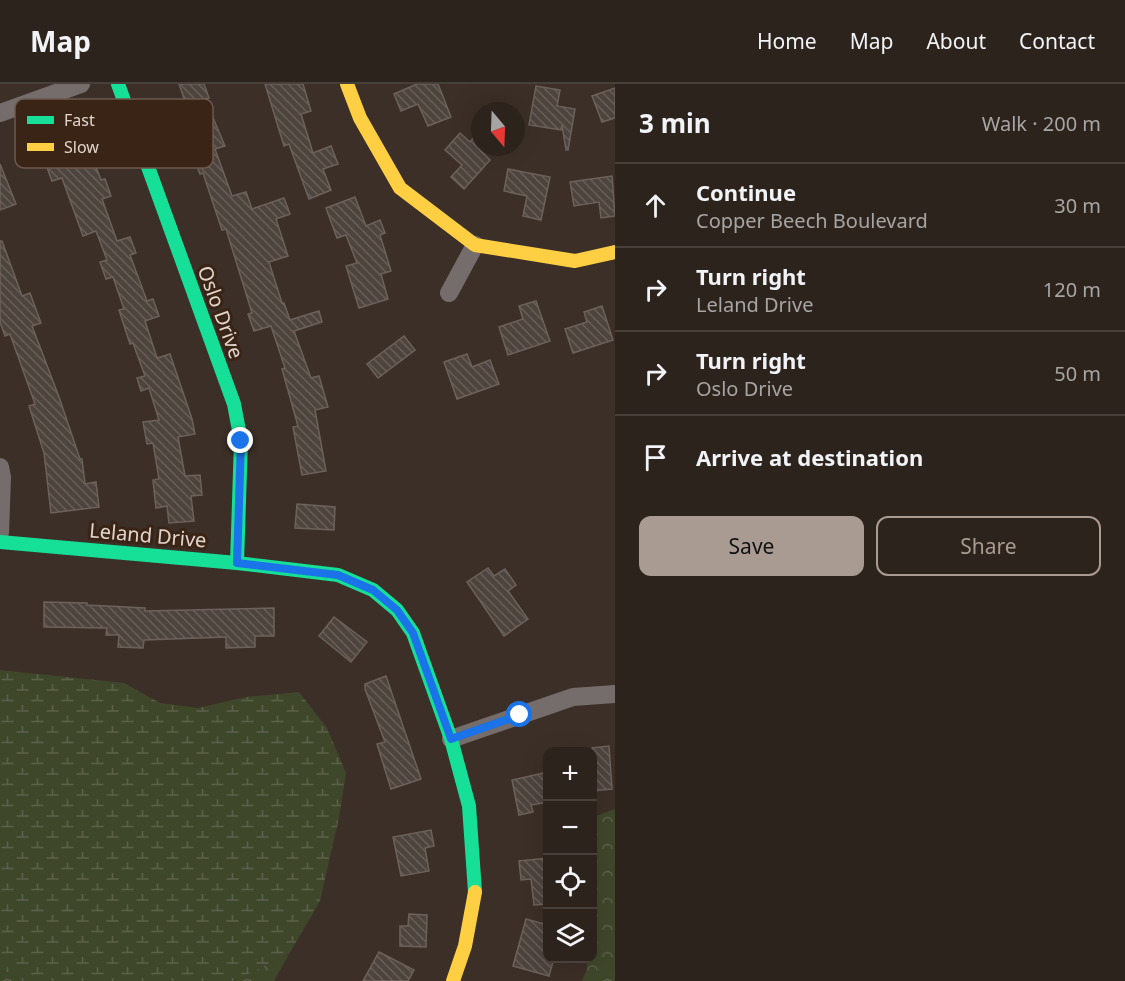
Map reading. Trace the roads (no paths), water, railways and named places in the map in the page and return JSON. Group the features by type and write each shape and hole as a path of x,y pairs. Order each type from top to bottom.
{"street":[{"path":"39,99 81,84"},
{"name":"Oslo Drive","path":"118,84 123,99"},
{"path":"347,84 360,118 400,188 476,245 575,261 615,252"},
{"path":"0,113 15,108"},
{"name":"Oslo Drive","path":"148,168 234,404 241,441 237,563"},
{"path":"449,293 476,245"},
{"path":"0,467 2,477 0,533"},
{"name":"Leland Drive","path":"0,542 237,563 338,575 373,590 397,610 413,633 451,739 469,806 475,889 465,946 456,980"},
{"path":"451,739 573,697 615,694"}]}
